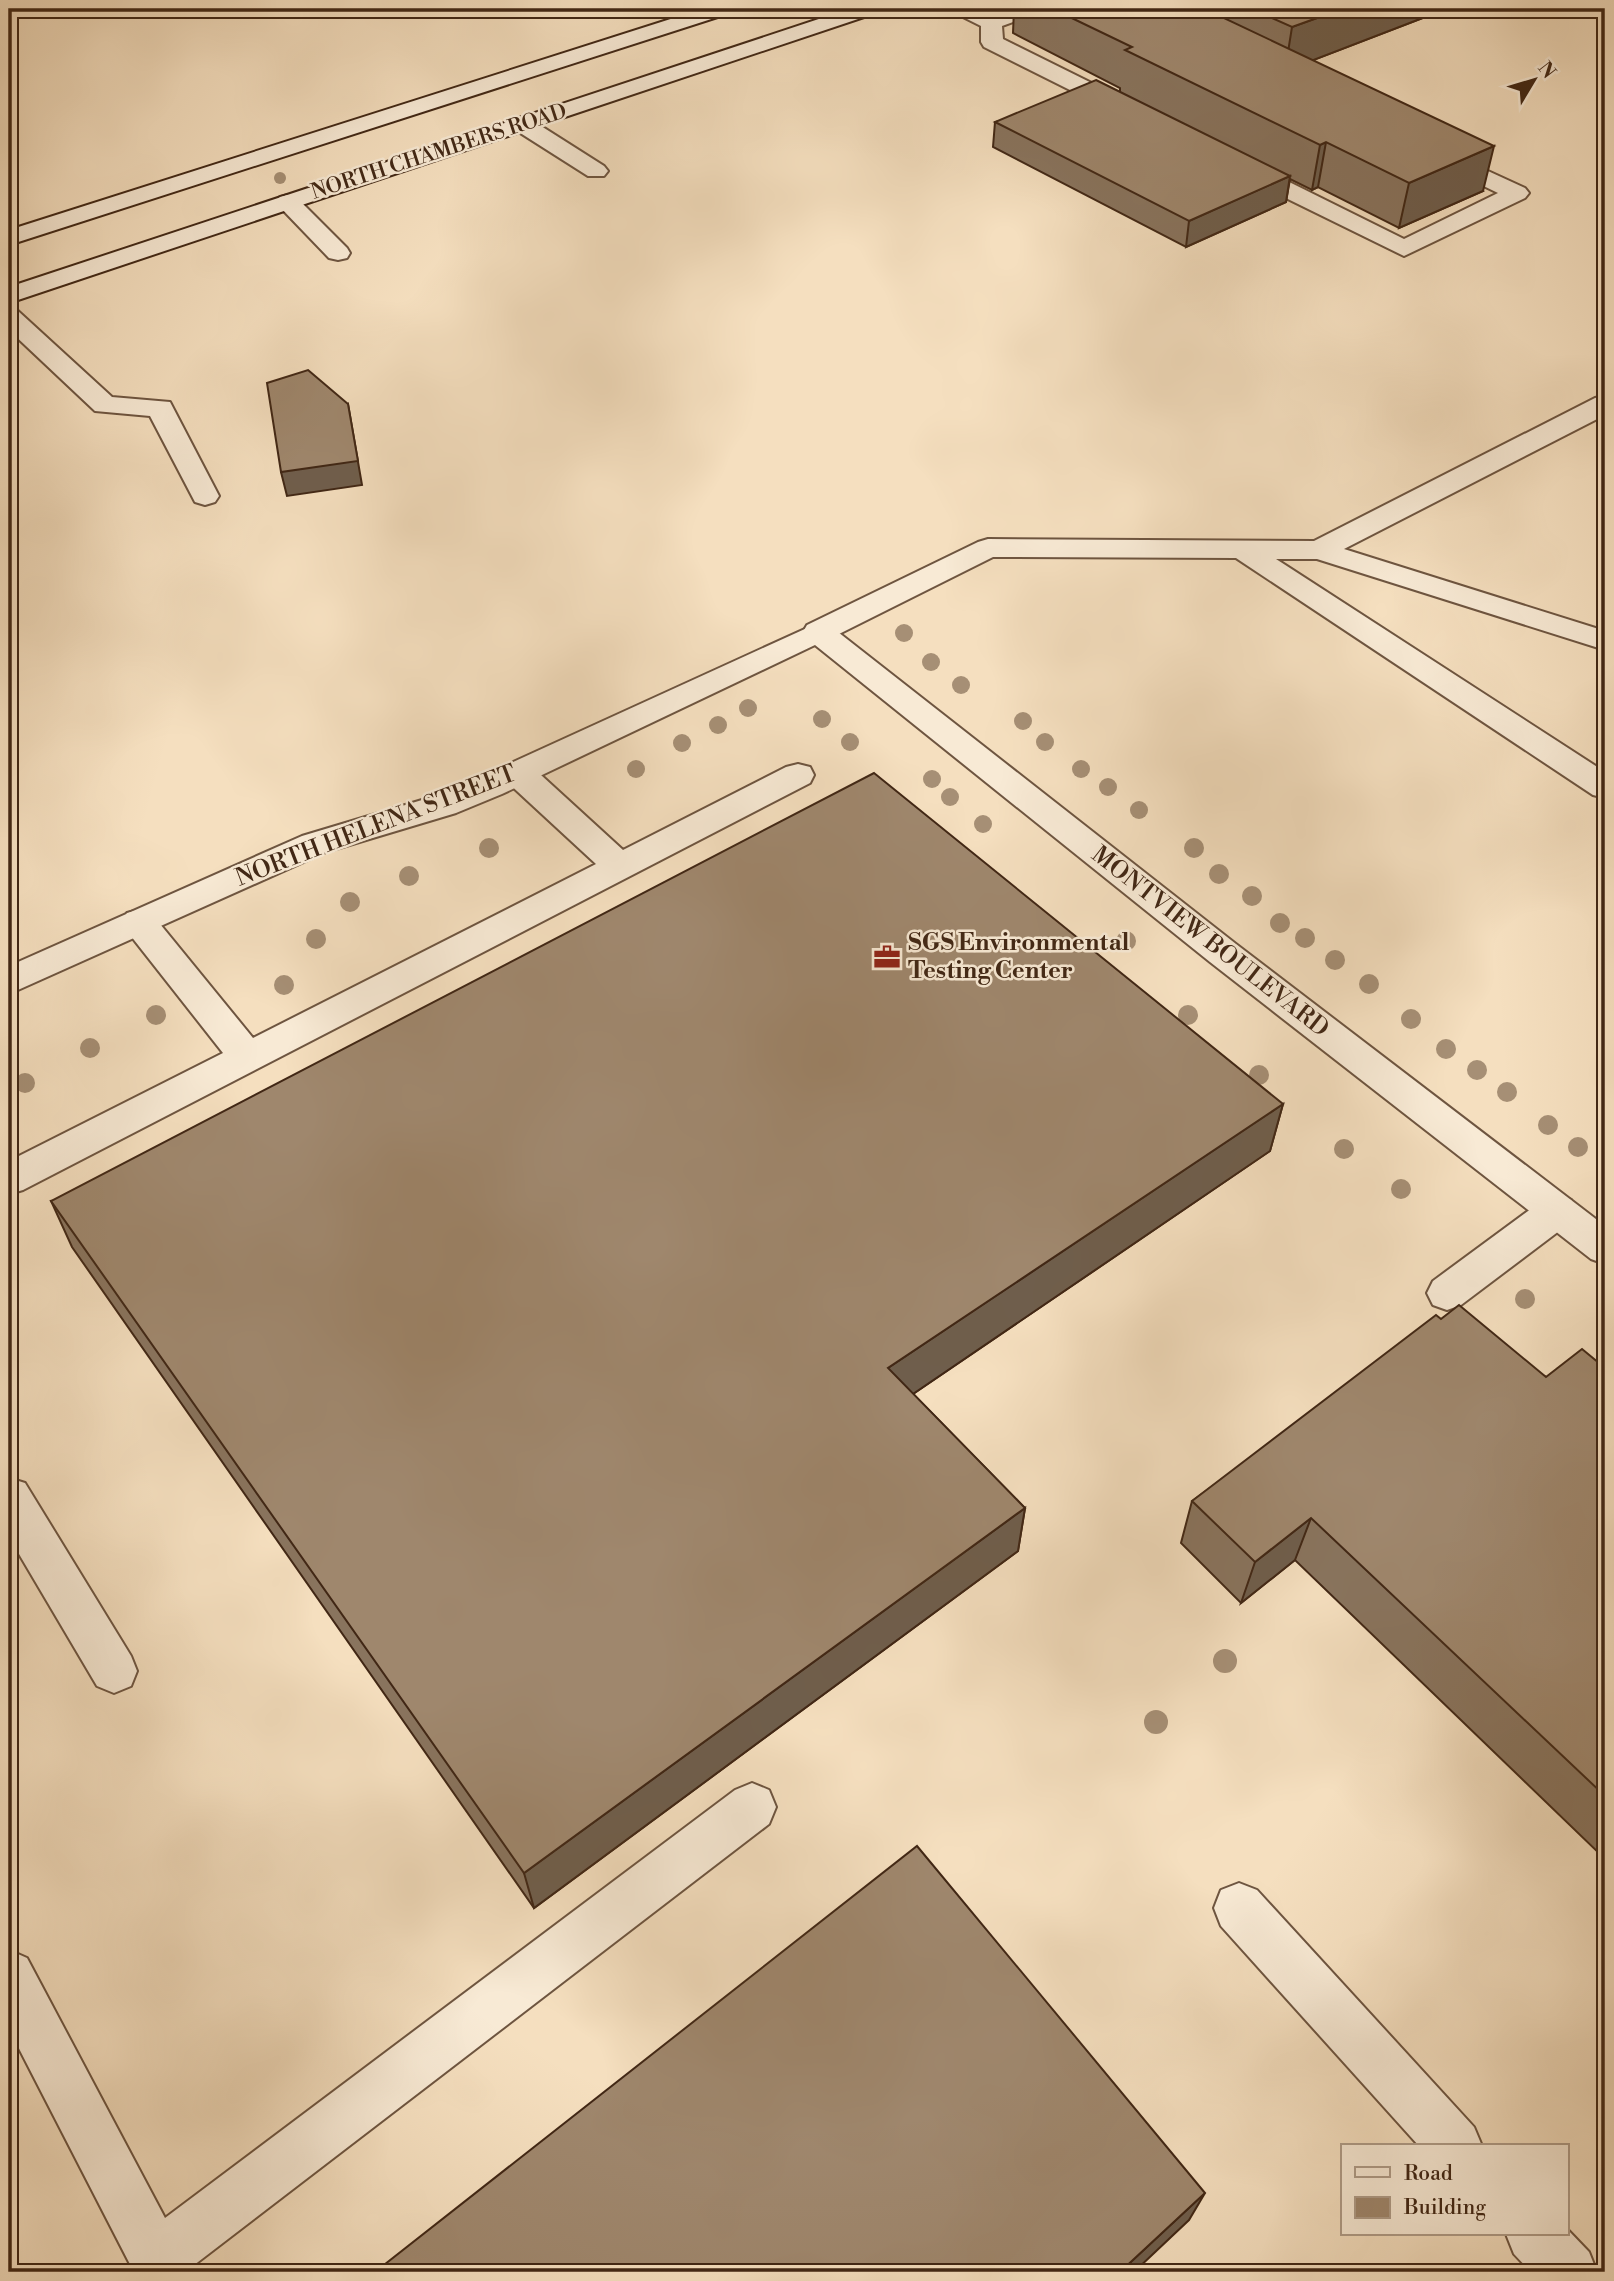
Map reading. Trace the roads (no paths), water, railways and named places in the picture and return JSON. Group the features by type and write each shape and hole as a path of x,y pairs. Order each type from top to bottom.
{"main road":[{"name":"NORTH CHAMBERS ROAD","path":"9,238 723,9"},
{"name":"NORTH CHAMBERS ROAD","path":"9,295 869,9"},
{"path":"962,9 991,23 1031,9"},
{"path":"991,23 992,42 1142,117"},
{"path":"522,124 596,171"},
{"path":"1229,161 1404,249 1517,193 1418,145"},
{"path":"288,202 338,253"},
{"path":"9,316 105,405 160,408 205,496"},
{"path":"1319,550 1605,404"},
{"name":"NORTH HELENA STREET","path":"9,981 314,844 444,805 518,773 818,632 988,548 1319,550"},
{"path":"1240,548 1605,787"},
{"path":"1319,550 1605,640"},
{"name":"MONTVIEW BOULEVARD","path":"818,632 1223,953 1605,1248"},
{"path":"518,773 620,867"},
{"path":"9,1179 797,775"},
{"path":"139,922 247,1056"},
{"path":"1447,1293 1557,1211"},
{"path":"9,1497 114,1671"},
{"path":"10,1984 157,2259 752,1807"},
{"path":"1239,1908 1453,2144"},
{"path":"1536,2236 1569,2272"}],"place":[{"name":"SGS Environmental Testing Center","path":"887,957"}]}
